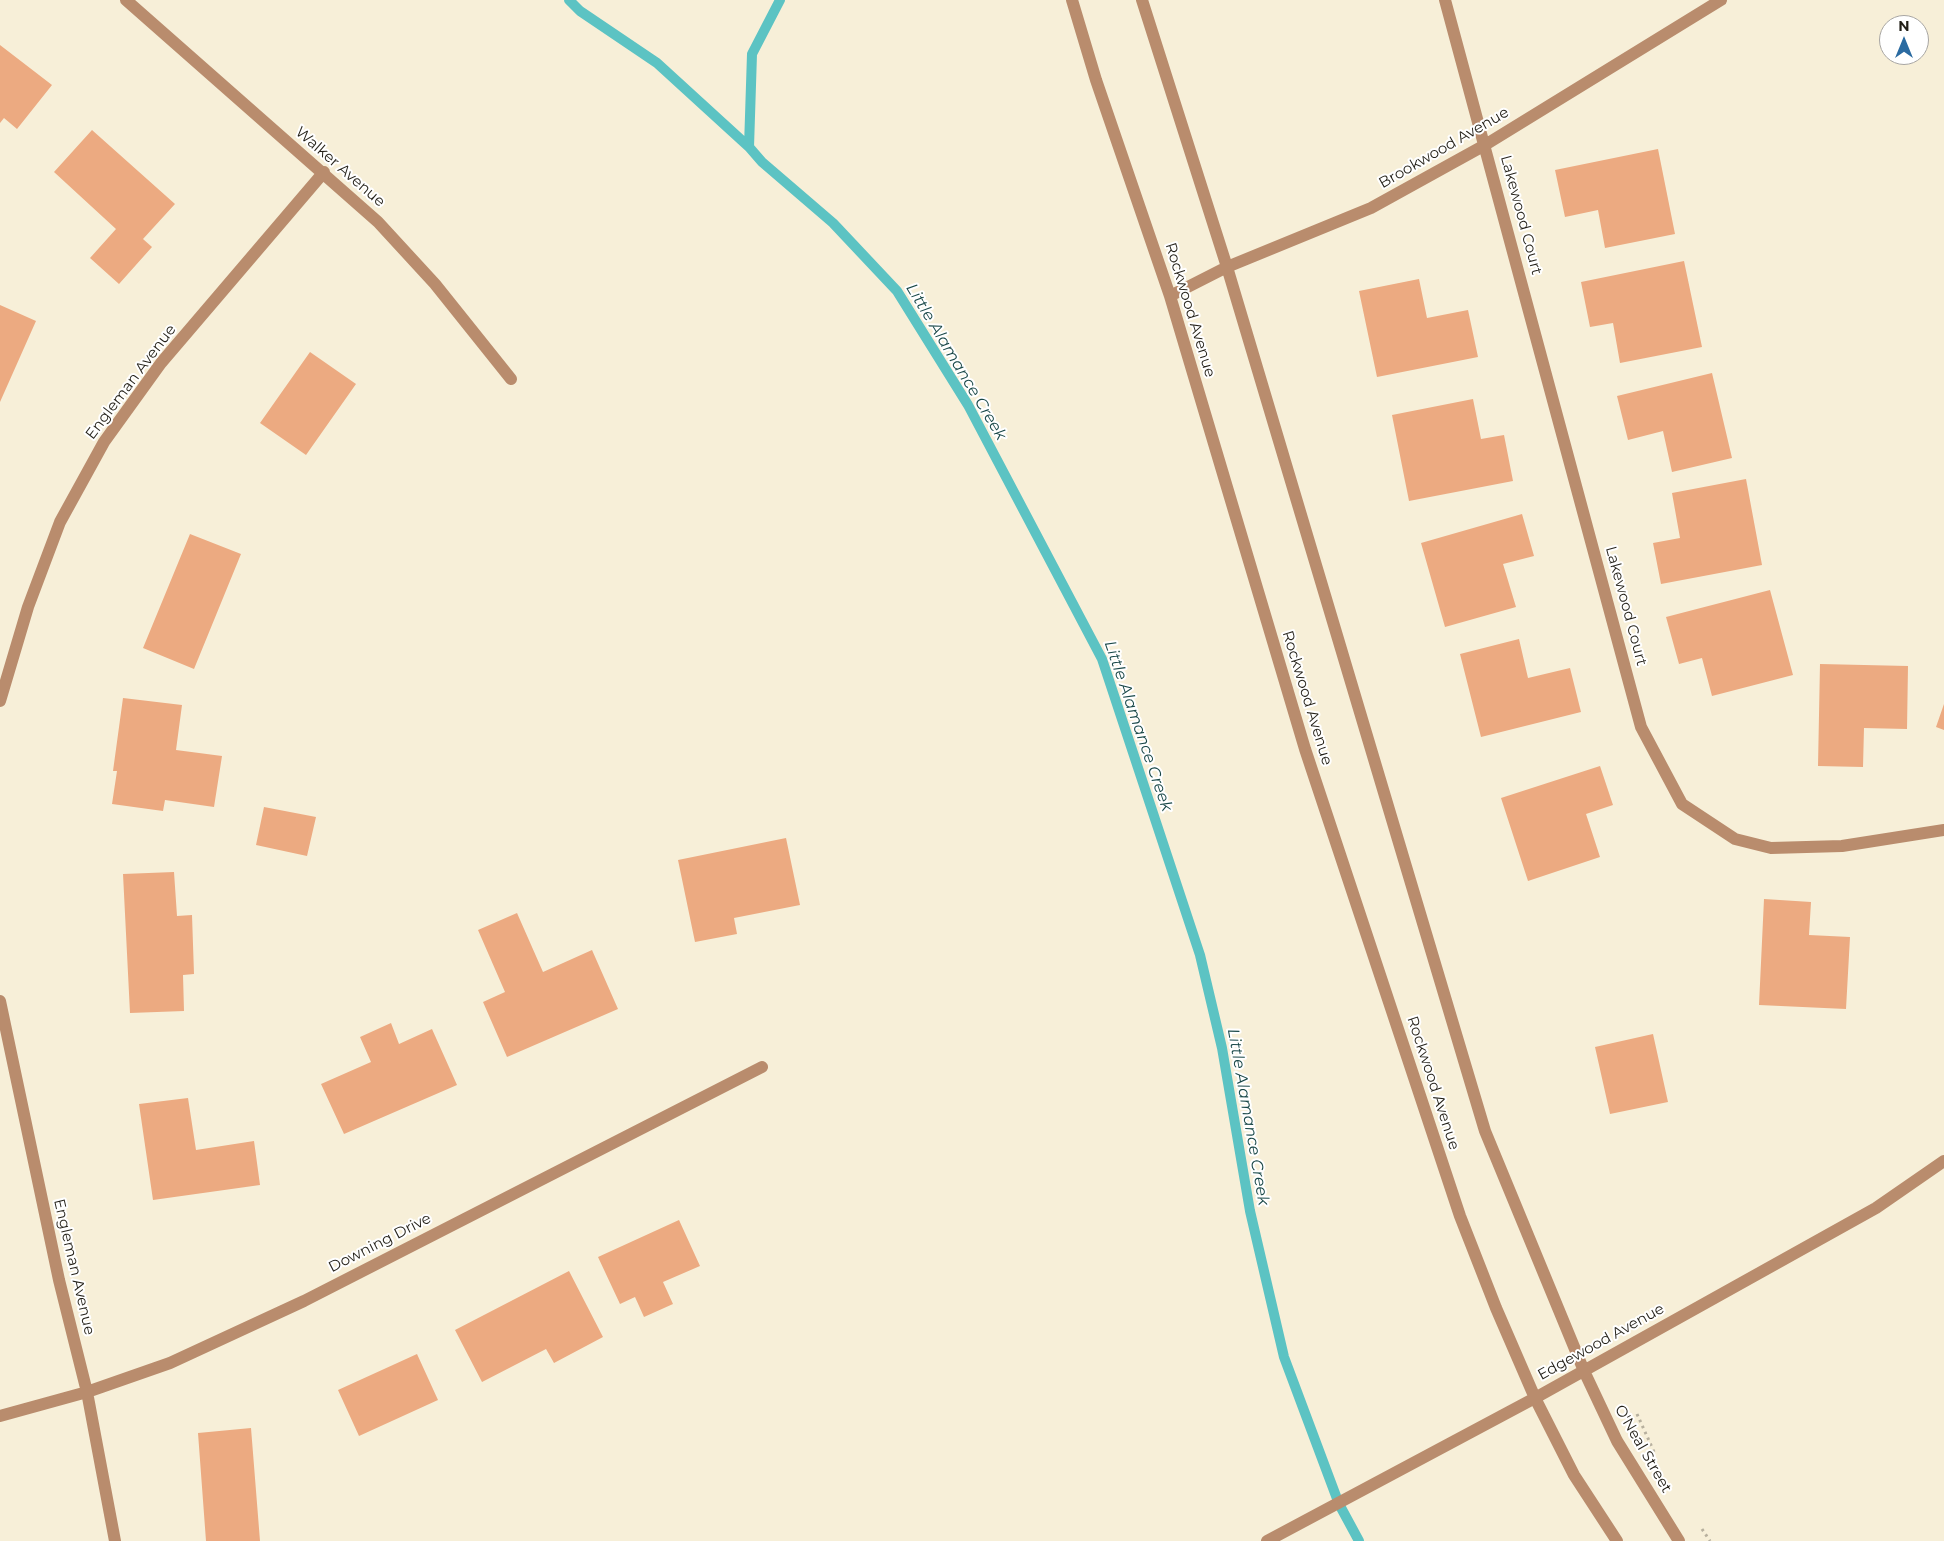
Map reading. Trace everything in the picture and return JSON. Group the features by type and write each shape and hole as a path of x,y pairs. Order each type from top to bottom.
{"street":[{"name":"Walker Avenue","path":"126,0 235,98 324,172 378,222 436,284 511,379"},
{"name":"Rockwood Avenue","path":"1072,0 1096,80 1170,296 1308,759 1460,1216 1496,1308 1535,1398"},
{"path":"1142,0 1227,267 1485,1131 1584,1371"},
{"name":"Lakewood Court","path":"1445,0 1486,145 1641,727 1682,804 1735,839 1771,848 1842,846 1944,830"},
{"name":"Brookwood Avenue","path":"1170,296 1227,267 1371,208 1486,145 1721,0"},
{"name":"Engleman Avenue","path":"0,701 28,607 60,522 104,442 161,363 324,172"},
{"name":"Engleman Avenue","path":"0,1001 55,1261 87,1392 115,1541"},
{"name":"Downing Drive","path":"0,1416 87,1392 170,1363 304,1301 762,1067"},
{"name":"Edgewood Avenue","path":"1267,1541 1535,1398 1876,1208 1944,1161"},
{"name":"O'Neal Street","path":"1584,1371 1617,1441 1679,1541"},
{"path":"1535,1398 1574,1474 1617,1541"}],"building":[{"path":"0,45 52,85 17,129 4,118 0,123"},
{"path":"92,130 175,204 143,239 152,247 119,284 90,258 116,229 54,172"},
{"path":"1658,149 1675,234 1605,248 1598,210 1565,217 1555,170"},
{"path":"1684,261 1702,347 1620,363 1613,323 1590,327 1581,282"},
{"path":"1419,279 1427,318 1468,310 1478,357 1377,377 1359,291"},
{"path":"0,305 36,321 0,402"},
{"path":"310,352 356,384 306,455 260,423"},
{"path":"1712,373 1732,458 1672,472 1663,431 1628,440 1617,396"},
{"path":"1473,399 1481,439 1504,435 1513,481 1409,501 1392,415"},
{"path":"1746,479 1762,565 1661,584 1653,543 1680,538 1672,493"},
{"path":"1522,514 1534,556 1503,564 1516,607 1445,627 1421,543"},
{"path":"190,534 241,554 194,669 143,648"},
{"path":"1770,590 1793,675 1712,696 1702,658 1679,664 1666,617"},
{"path":"1519,639 1528,678 1570,668 1581,712 1481,737 1460,654"},
{"path":"1820,664 1908,666 1907,729 1864,728 1863,767 1818,766"},
{"path":"123,698 182,705 176,750 222,756 214,807 165,800 163,811 112,804 117,771 113,771"},
{"path":"1944,704 1944,730 1936,727"},
{"path":"1600,766 1613,805 1586,814 1600,857 1528,881 1501,798"},
{"path":"264,807 316,817 307,856 256,845"},
{"path":"786,838 800,905 734,918 737,934 695,942 678,860"},
{"path":"174,872 177,916 192,915 194,974 183,975 184,1011 130,1013 123,874"},
{"path":"1764,899 1811,902 1809,935 1850,937 1846,1009 1759,1005"},
{"path":"517,913 543,972 592,950 618,1009 507,1057 483,1002 505,992 478,930"},
{"path":"391,1023 399,1044 432,1029 457,1085 344,1134 321,1084 371,1062 360,1037"},
{"path":"1653,1034 1668,1102 1610,1114 1595,1047"},
{"path":"188,1098 196,1150 254,1141 260,1185 153,1200 139,1104"},
{"path":"679,1220 700,1266 663,1282 673,1304 644,1317 635,1297 620,1304 598,1257"},
{"path":"569,1271 603,1337 554,1363 546,1349 482,1382 455,1330"},
{"path":"417,1354 438,1400 359,1436 338,1390"},
{"path":"251,1428 260,1541 206,1541 198,1433"}],"waterway":[{"name":"Little Alamance Creek","path":"569,0 580,11 657,63 749,147 762,162 833,223 897,291 968,405 1102,659 1200,955 1222,1048 1250,1211 1284,1357 1339,1504 1359,1541"},
{"path":"749,147 752,54 780,0"}]}
